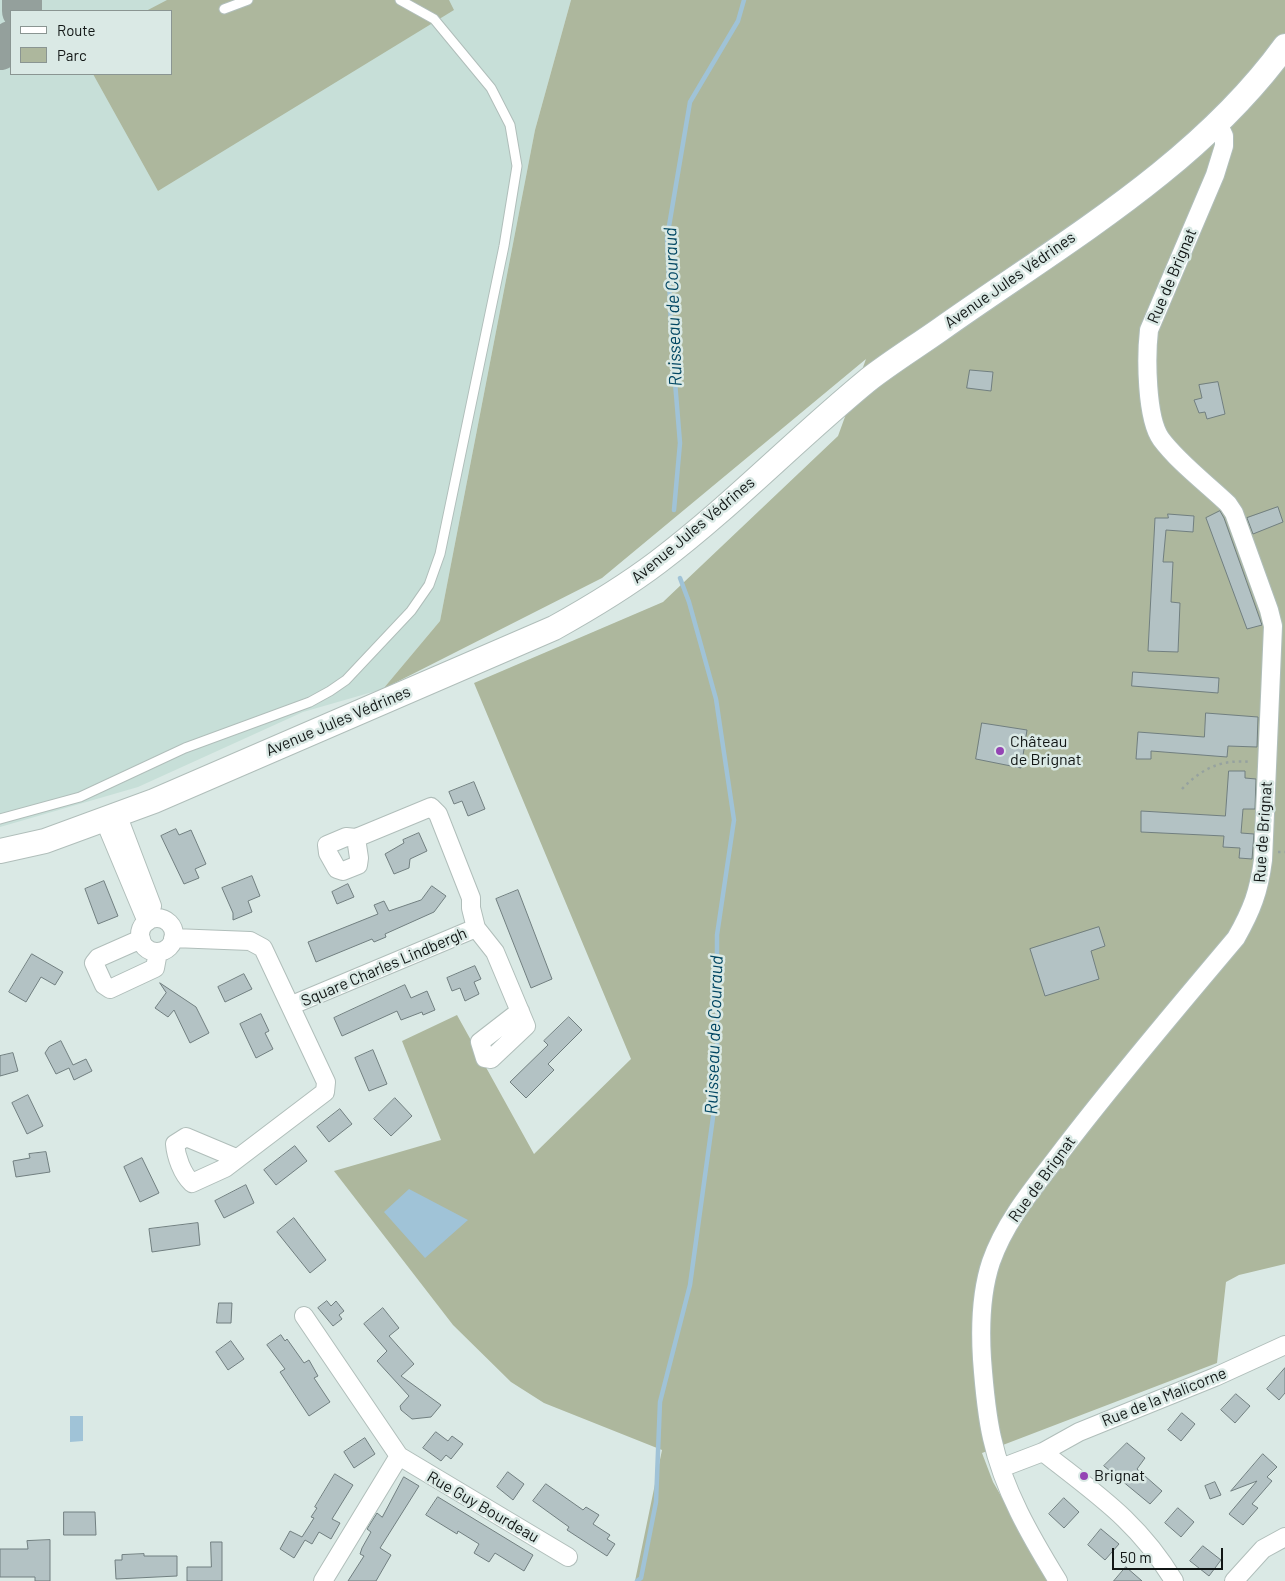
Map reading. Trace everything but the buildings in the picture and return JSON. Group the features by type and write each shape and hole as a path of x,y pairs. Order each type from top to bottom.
{"main road":[{"name":"Avenue Jules Védrines","path":"0,851 45,841 154,801 554,628 598,604 652,567 692,534 870,379 1153,180 1218,123 1269,67 1285,46"}],"street":[{"name":"Rue de Brignat","path":"1058,1581 1026,1526 1001,1468 992,1439 984,1396 980,1334 983,1301 990,1263 1002,1236 1027,1196 1111,1087 1236,938 1250,915 1259,891 1263,860 1273,626 1234,513 1228,504 1160,438 1153,423 1146,353 1149,330 1222,154 1224,136 1218,123"},
{"name":"Square Charles Lindbergh","path":"356,838 431,808 438,814 471,898 471,908 476,928 495,952 520,1011"},
{"path":"110,817 152,920"},
{"path":"152,920 169,924 174,938"},
{"path":"152,920 142,928 141,939 147,948 158,952 168,948 174,938"},
{"name":"Square Charles Lindbergh","path":"292,1005 476,928"},
{"path":"174,938 250,940 263,948 292,1005 326,1082 325,1092 236,1158"},
{"path":"141,939 98,958 94,962 104,985 110,989 155,968 158,952"},
{"name":"Rue Guy Bourdeau","path":"304,1316 398,1456 568,1557"},
{"name":"Rue de la Malicorne","path":"1001,1468 1043,1452 1079,1432 1216,1376 1285,1345"},
{"path":"1043,1452 1099,1494 1130,1522 1160,1557 1174,1581"},
{"path":"322,1581 398,1456"},
{"path":"1234,1581 1263,1549 1285,1537"}],"lane":[{"path":"224,8 248,0"},
{"path":"0,819 80,797 185,748 310,702 346,680 382,644 411,611 429,585 440,554 504,246 517,166 510,125 490,88 434,19 400,0"}],"path":[{"path":"1182,790 1195,775 1208,767 1236,760 1267,763"}],"shaded area":[{"path":"0,0 571,0 535,130 440,621 383,689 303,712 138,787 0,827"}],"green space":[{"path":"167,0 449,0 454,10 158,191 94,75 172,75 172,10 148,10"},
{"path":"571,0 1285,0 1285,1264 1239,1275 1226,1282 1217,1363 982,1453 993,1482 1050,1581 635,1581 662,1450 544,1403 511,1382 453,1325 334,1171 441,1140 402,1041 457,1015 534,1154 631,1059 474,683 663,602 838,436 866,359 602,578 383,689 440,621 535,130"}],"water":[{"path":"409,1189 468,1220 425,1258 384,1212"},
{"path":"70,1416 83,1416 83,1441 70,1442"}],"waterway":[{"name":"Ruisseau de Couraud","path":"674,510 680,443 672,345 667,238 690,102 738,21 744,0"},
{"name":"Ruisseau de Couraud","path":"637,1581 641,1578 656,1502 660,1402 690,1285 717,1088 717,935 734,820 716,699 689,602 680,578"}],"taxiway":[{"path":"22,0 22,10"},
{"path":"0,50 10,42"}],"place":[{"name":"Château de Brignat","path":"1000,751"},
{"name":"Brignat","path":"1084,1476"}]}
